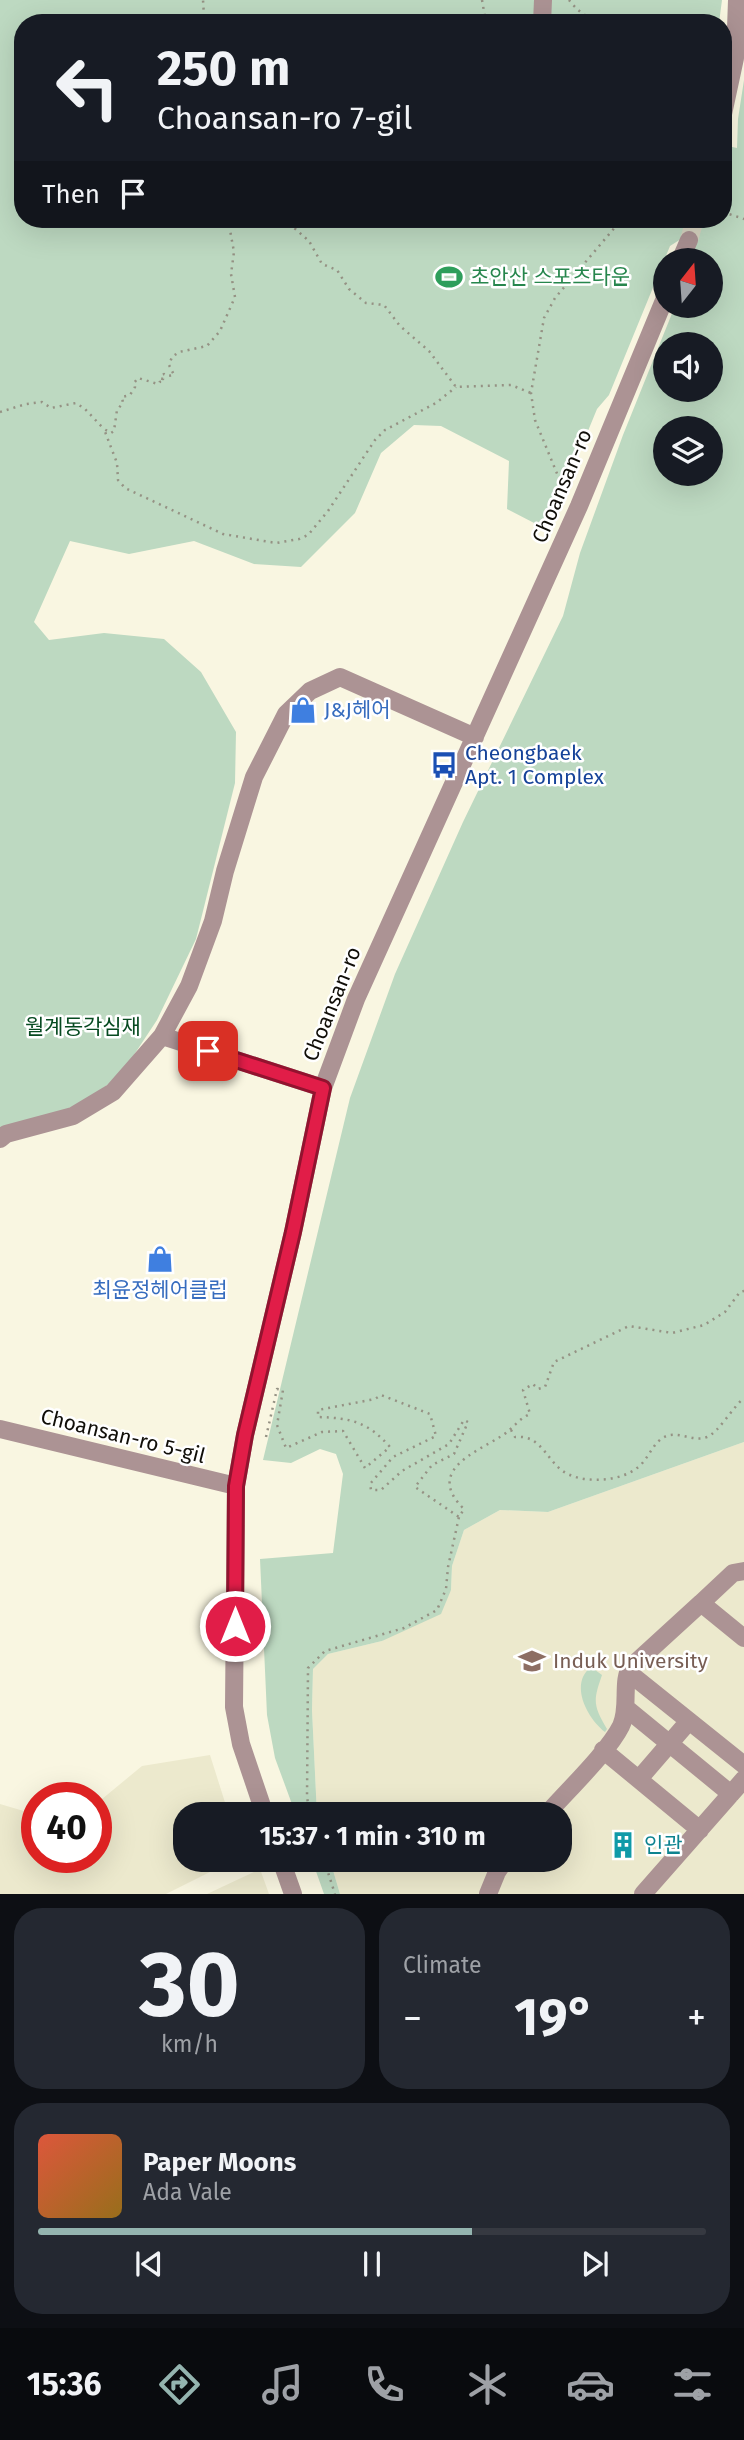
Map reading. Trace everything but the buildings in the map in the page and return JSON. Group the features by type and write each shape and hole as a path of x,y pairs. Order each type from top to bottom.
{"street":[{"path":"732,72 737,0"},
{"path":"686,248 689,240"},
{"name":"Choansan-ro","path":"260,1802 240,1744 234,1707 236,1486 323,1088 356,999 579,506 657,318"},
{"path":"0,1139 6,1134 74,1116 113,1092 162,1036 189,986 213,921 225,871 254,777 286,714 310,691 340,677 475,737"},
{"path":"162,1036 323,1088"},
{"name":"Choansan-ro 5-gil","path":"0,1429 236,1486"},
{"path":"557,1802 617,1733 626,1708 628,1672 733,1573 744,1571"},
{"path":"701,1603 744,1638"},
{"path":"628,1672 744,1765"},
{"path":"626,1708 731,1794"},
{"path":"639,1779 689,1721"},
{"path":"603,1750 700,1829"},
{"path":"643,1894 744,1779"},
{"path":"285,1872 293,1894"},
{"path":"488,1894 497,1872"}],"path":[{"path":"569,0 584,14"},
{"path":"0,412 42,402 51,408 76,403 111,433 114,430 116,413 123,403 122,397 130,395 138,378 158,384 159,379 163,379 162,375 174,374 169,365 172,357 180,352 207,346 220,331 235,297 231,274 234,252 230,228"},
{"path":"294,228 309,241 322,264 337,270 349,289 366,303 384,305 400,326 429,352 456,387"},
{"path":"565,493 535,420 531,393 544,318 555,298 614,228"},
{"path":"104,429 117,463 118,480 125,488 223,534 276,543 308,535 328,511 375,440 385,430 436,403 456,387 511,385 531,393"},
{"path":"308,1802 308,1668 325,1651 404,1628 437,1610 446,1589 459,1517 464,1509 454,1499 449,1481 451,1471 469,1454 511,1430 523,1417 530,1415 523,1390 533,1384 538,1389 545,1387 554,1362 629,1326 672,1333 704,1325 725,1311 740,1292 744,1291"},
{"path":"266,1437 277,1389 282,1390 277,1425 286,1448 322,1432 343,1432 365,1468 390,1447 379,1433 362,1423 343,1418 318,1417 318,1410 376,1399 381,1395 430,1414 436,1436 393,1457 370,1484 371,1490 381,1490 402,1471 449,1444 464,1420 468,1422 454,1454 432,1465 415,1487 459,1517"},
{"path":"511,1430 515,1437 526,1436 535,1441 569,1475 606,1479 622,1476 638,1468 660,1440 672,1433 705,1438 716,1432 729,1412 744,1398"},
{"path":"328,1872 335,1894"}],"shaded area":[{"name":"Induk University","path":"744,1442 744,1894 340,1894 334,1872 572,1872 572,1802 316,1802 313,1669 328,1654 382,1641 451,1590 452,1566 464,1530 500,1510 548,1512"},
{"path":"210,1755 225,1802 173,1802 173,1872 210,1872 166,1894 0,1894 0,1804 21,1810 21,1873 112,1873 112,1791 142,1766"},
{"path":"254,1872 261,1872 269,1894 207,1894"}],"green space":[{"name":"월계동각심재","path":"0,0 722,0 720,14 14,14 14,228 732,228 732,147 737,148 744,80 744,1442 548,1512 500,1510 464,1530 452,1566 451,1590 441,1614 382,1641 328,1654 313,1669 316,1802 291,1802 275,1758 267,1715 260,1559 333,1553 343,1474 336,1454 320,1449 291,1463 263,1460 350,1098 395,974 463,822 563,616 580,553 653,361 653,402 723,402 723,332 665,332 670,318 723,318 723,248 693,248 692,243 681,239 669,248 653,248 653,288 609,395 597,409 558,504 538,525 507,509 509,461 441,426 414,425 381,453 355,513 301,567 254,564 194,541 129,554 70,541 34,622 49,640 104,633 164,639 201,672 236,732 235,783 196,939 157,1020 120,1076 82,1103 49,1116 0,1129"},
{"path":"591,1667 602,1675 596,1703 607,1729 605,1732 592,1718 583,1701 581,1682"},
{"path":"316,1872 334,1872 340,1894 324,1894"}],"tunnel":[{"path":"689,240 692,228"}],"place":[{"name":"초안산 스포츠타운","path":"449,277"},
{"name":"J&J헤어","path":"303,710"},
{"name":"Cheongbaek Apt. 1 Complex","path":"444,765"},
{"name":"최윤정헤어클럽","path":"160,1259"},
{"name":"Induk University","path":"532,1661"},
{"name":"인관","path":"623,1845"}],"route":[{"path":"208,1051 323,1088 236,1486 235,1626"}]}
